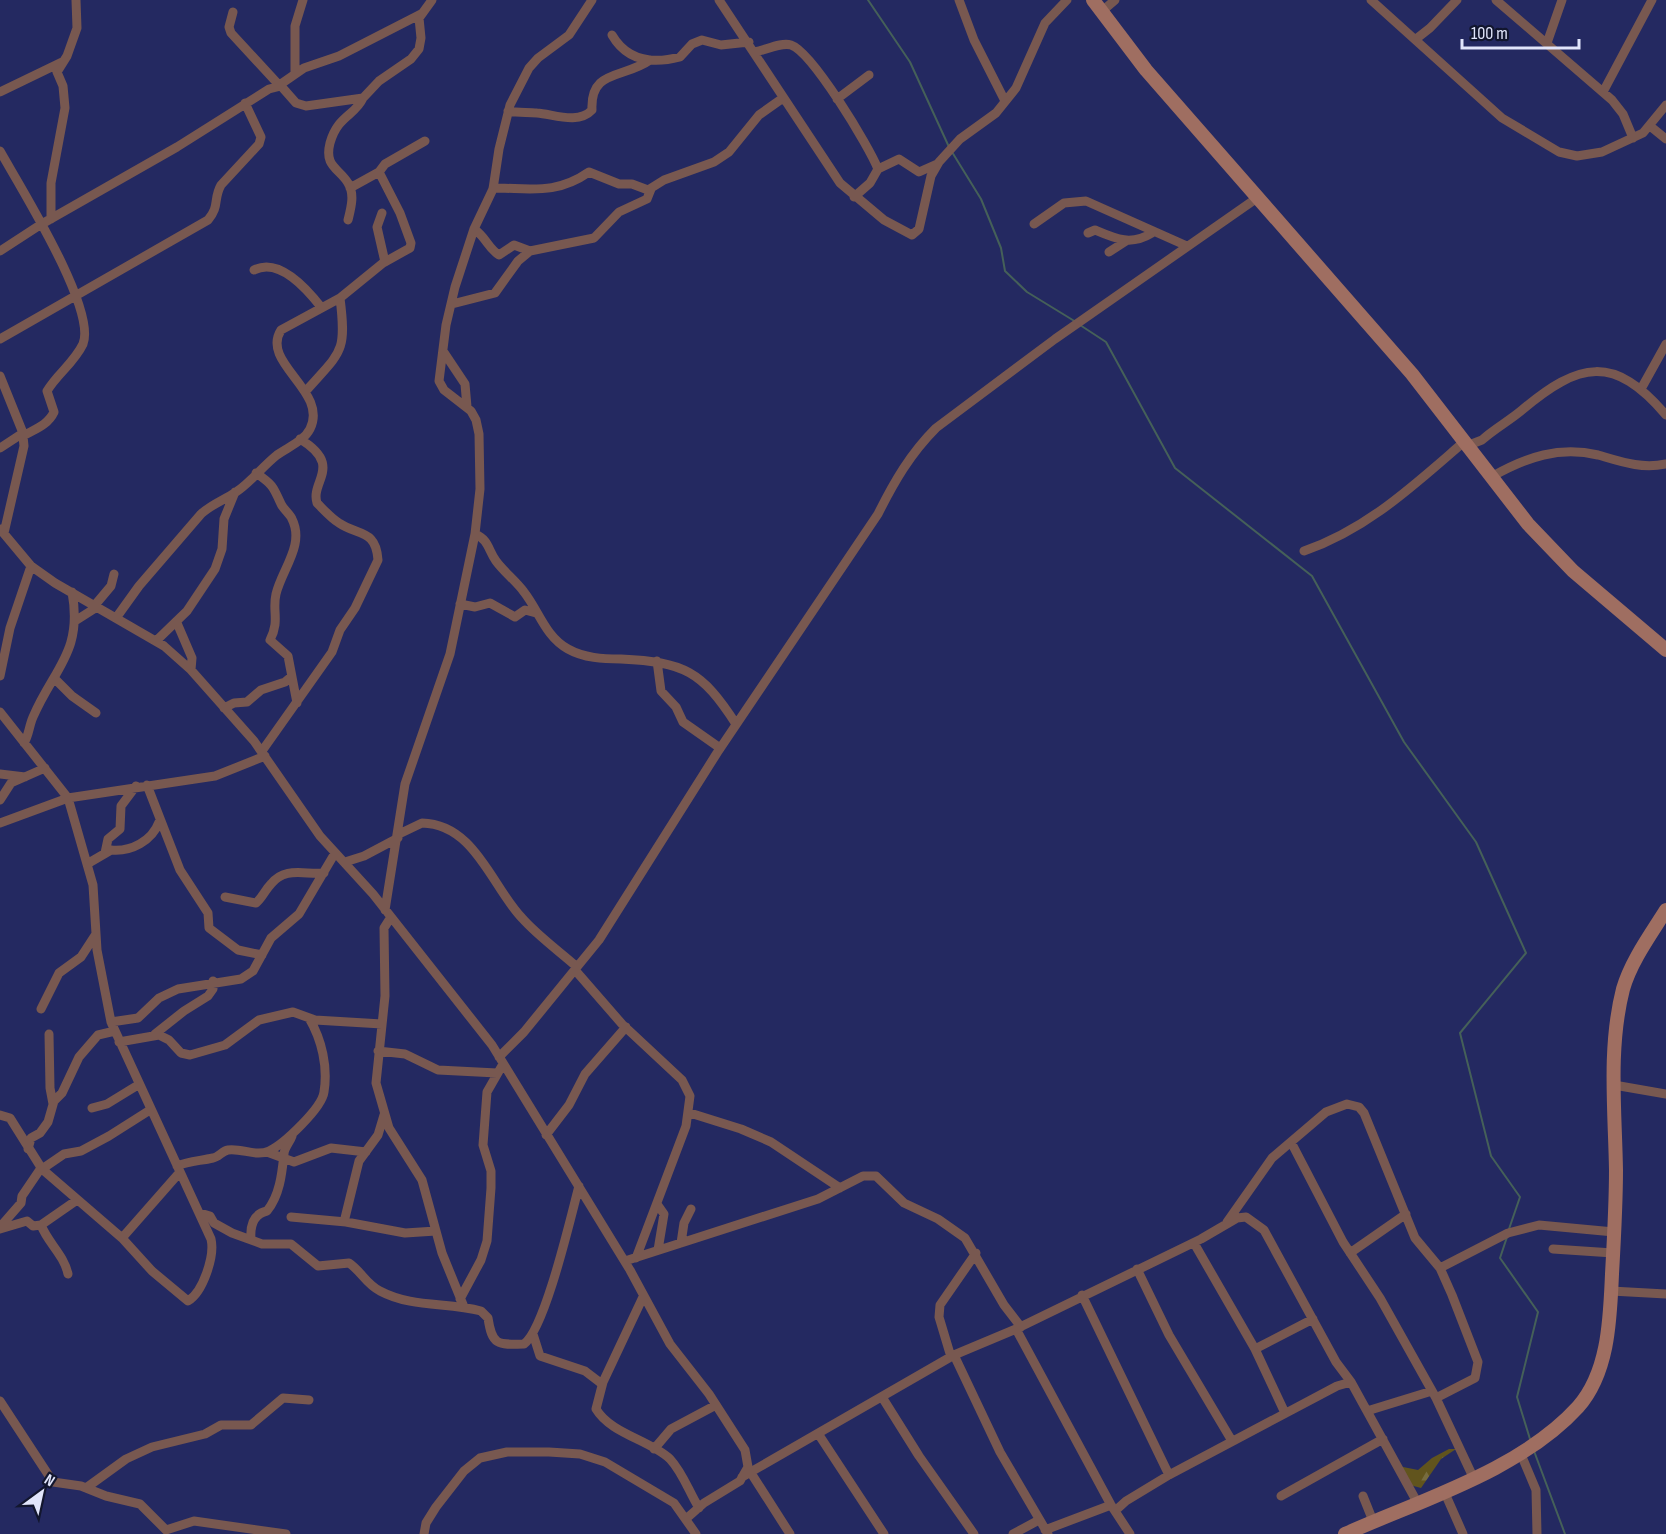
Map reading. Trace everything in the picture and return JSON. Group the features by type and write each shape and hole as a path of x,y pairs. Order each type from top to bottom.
{"street":[{"path":"51,219 51,183 65,108 63,86 57,72 67,56 77,28 76,0"},
{"path":"295,74 295,26 303,0"},
{"path":"0,251 40,225 177,147 295,74 346,52 421,14 432,0"},
{"path":"462,1303 442,1253 422,1180 389,1128 376,1083 385,996 384,928 408,773 424,737 444,675 475,534 480,489 480,444 476,420 467,407 444,390 439,381 452,304 474,229 494,188 499,149 508,111 529,68 538,58 569,35 592,0"},
{"path":"719,0 749,42 840,183 854,197 907,234 916,234 919,229 931,176 939,162 960,139 989,119 1016,88 1045,23 1067,0"},
{"path":"959,0 974,40 1005,101"},
{"path":"1115,0 1097,6 1146,70 1412,374 1528,524 1560,559 1666,650"},
{"path":"1371,0 1502,118 1559,152 1577,156 1602,152 1633,138 1650,126 1666,105"},
{"path":"1416,39 1430,28 1456,0"},
{"path":"1496,0 1604,92 1623,114 1633,138"},
{"path":"1547,43 1562,1 1551,0"},
{"path":"1604,92 1652,0"},
{"path":"233,12 229,27 231,33 296,103 306,106 363,98"},
{"path":"348,220 352,201 350,188 333,168 329,148 339,122 357,107 379,81 406,63 419,49 421,14"},
{"path":"612,35 631,56 650,60 681,57 692,44 702,40 722,45 749,42"},
{"path":"755,52 782,44 796,47 837,99 858,131 878,169"},
{"path":"508,111 545,114 558,118 585,115 592,110 591,99 596,85 605,78 633,69 650,60"},
{"path":"0,92 62,62"},
{"path":"837,99 869,75"},
{"path":"474,229 499,255 514,245 530,251 594,238 619,212 647,199 651,189 664,180 714,162 729,153 759,115 783,98"},
{"path":"0,339 200,226 214,213 217,209 217,192 221,185 259,144 261,137 245,103"},
{"path":"1650,126 1666,139"},
{"path":"350,188 379,172 385,164 425,141"},
{"path":"0,151 78,296 83,343 70,365 47,391 54,412 51,417 42,426 0,448"},
{"path":"854,197 870,183 878,169 899,159 922,172 939,162"},
{"path":"116,618 139,585 195,521 212,505 236,492 256,473 306,435 313,419 305,392 282,358 277,338 281,330 340,298 385,262 408,250 411,243 400,213 379,172"},
{"path":"494,188 550,189 578,181 592,172 620,184 651,189"},
{"path":"462,1303 481,1260 486,1241 491,1180 483,1145 487,1092 501,1060 576,968 617,913 720,748 878,514 897,475 920,444 936,428 1055,339 1257,198"},
{"path":"1034,224 1064,203 1086,201 1152,233 1187,246"},
{"path":"382,213 377,227 385,262"},
{"path":"1088,233 1095,230 1112,238 1126,241 1141,239 1152,233"},
{"path":"1109,252 1126,241"},
{"path":"452,304 473,296 494,293 530,251"},
{"path":"254,270 267,267 284,273 301,285 321,307"},
{"path":"305,392 341,351 344,327 340,298"},
{"path":"1641,389 1666,344"},
{"path":"443,351 465,384 467,407"},
{"path":"1304,551 1328,543 1354,530 1418,483 1467,443 1482,440 1552,386 1576,374 1606,372 1628,380 1641,389 1666,415"},
{"path":"0,376 23,429 24,446 2,531 31,566 156,641 191,670 263,754 320,836 388,913 501,1060 579,1186 670,1344 716,1405 745,1450 747,1475 790,1534"},
{"path":"0,823 68,798 136,786 215,776 263,754 332,652 340,630 355,608 378,560 378,552 369,537 337,522 316,503 316,495 323,477 323,467 316,452 300,439"},
{"path":"1493,476 1526,458 1563,451 1600,456 1635,466 1666,464"},
{"path":"256,473 274,486 281,504 291,517 297,535 295,548 280,579 275,597 276,623 270,639 288,656 297,703"},
{"path":"156,641 177,622 198,597 215,569 222,549 224,519 236,492"},
{"path":"475,534 487,542 494,558 522,589 544,627 568,649 603,659 657,661 676,667 709,686 736,724"},
{"path":"0,676 10,628 31,566"},
{"path":"75,621 96,606 111,586 114,574"},
{"path":"24,743 33,718 55,679 74,637 72,592"},
{"path":"460,604 475,607 490,603 515,616 525,610 536,613"},
{"path":"177,622 192,658 191,670"},
{"path":"657,661 661,691 676,706 683,722 720,748"},
{"path":"224,708 234,703 247,702 261,690 285,682 291,677"},
{"path":"55,679 72,696 96,713"},
{"path":"0,712 68,798 93,885 101,978 113,1027 211,1239 212,1250 196,1296 189,1301 152,1271 122,1238 41,1168 10,1118 0,1115"},
{"path":"0,800 8,786 45,768"},
{"path":"0,774 25,777"},
{"path":"147,785 159,822 188,885 208,913 209,927 238,950 262,955"},
{"path":"105,853 108,839 120,830 121,806 136,786"},
{"path":"87,864 105,853 114,850 121,852 144,842 154,834 159,822"},
{"path":"345,862 364,856 422,823 455,834 479,858 522,919 576,968 626,1027 688,1088 690,1113 636,1258"},
{"path":"28,1149 32,1138 40,1133 48,1122 54,1104 81,1053 98,1035 138,1018 159,998 178,989 213,981 241,979 253,971 271,938 299,914 335,853"},
{"path":"225,897 256,903 270,884 282,875 298,871 324,873"},
{"path":"1353,1532 1417,1502 1492,1472 1578,1407 1592,1385 1605,1352 1611,1290 1614,1232 1613,1060 1624,987 1644,945 1666,910"},
{"path":"41,1009 57,976 81,957 96,934"},
{"path":"119,1042 155,1034 208,996 213,989 213,981"},
{"path":"155,1034 169,1040 181,1053 190,1055 225,1045 264,1018 293,1012 309,1018 382,1024"},
{"path":"251,1239 251,1228 255,1218 260,1212 267,1210 274,1199 284,1152 292,1136 324,1092 323,1044 309,1018"},
{"path":"546,1135 569,1105 585,1074 626,1027"},
{"path":"49,1034 51,1098 54,1104"},
{"path":"378,1051 405,1054 438,1070 497,1073"},
{"path":"92,1108 107,1104 138,1085"},
{"path":"1614,1085 1666,1094"},
{"path":"1225,1224 1264,1167 1326,1112 1347,1104 1359,1107 1364,1113 1415,1238 1440,1268 1467,1330 1479,1369 1475,1378 1434,1395 1366,1411"},
{"path":"0,1228 21,1203 23,1194 41,1168 64,1154 81,1151 110,1136 150,1110"},
{"path":"344,1222 356,1169 378,1135 384,1113"},
{"path":"690,1113 741,1129 771,1142 840,1188"},
{"path":"267,1152 292,1136"},
{"path":"1291,1143 1350,1254 1380,1298 1434,1395 1474,1479"},
{"path":"122,1238 178,1169 198,1159 213,1158 229,1150 267,1152 284,1159 300,1161 331,1148 366,1152"},
{"path":"624,1262 818,1199 863,1176 876,1176 904,1203 954,1228 976,1253 1019,1328 1113,1508 1130,1534"},
{"path":"200,1214 210,1216 214,1223 232,1233 267,1245 291,1244 318,1266 349,1263 370,1285 389,1295 418,1304 462,1303 485,1314 492,1339 503,1343 519,1344 527,1342 533,1334 554,1273 579,1186"},
{"path":"0,1228 27,1221 33,1226 41,1225 77,1200"},
{"path":"657,1204 664,1214 658,1250"},
{"path":"681,1243 682,1230 691,1209"},
{"path":"1350,1254 1406,1214"},
{"path":"291,1217 344,1222 405,1233 436,1231"},
{"path":"687,1518 747,1475 953,1356 1019,1328 1082,1295 1194,1243 1225,1224 1246,1217 1264,1230 1336,1362 1351,1382 1417,1502"},
{"path":"1440,1268 1508,1233 1539,1224 1614,1232"},
{"path":"41,1225 46,1238 62,1257 68,1274"},
{"path":"1194,1243 1255,1349 1285,1413"},
{"path":"1553,1249 1613,1253"},
{"path":"976,1253 940,1305 939,1317 953,1356 1000,1452 1047,1532 1113,1508 1232,1441 1337,1386 1351,1382"},
{"path":"1137,1269 1169,1335 1232,1441"},
{"path":"1611,1290 1666,1294"},
{"path":"1082,1295 1169,1475"},
{"path":"643,1297 602,1384 596,1403 599,1414 669,1458 679,1471 699,1508"},
{"path":"1255,1349 1312,1319"},
{"path":"533,1334 540,1356"},
{"path":"519,1344 540,1356 585,1371 602,1384"},
{"path":"882,1397 919,1456 974,1534"},
{"path":"86,1488 126,1459 152,1447 205,1434 221,1425 257,1424 283,1398 309,1400"},
{"path":"0,1401 51,1480 140,1503 159,1526 170,1532 194,1521 286,1534"},
{"path":"654,1449 670,1430 716,1405"},
{"path":"819,1435 884,1534"},
{"path":"1281,1496 1383,1439"},
{"path":"424,1534 429,1516 464,1471 480,1458 507,1452 580,1454 605,1461 666,1497 681,1509 696,1534"},
{"path":"1520,1452 1536,1490 1537,1534"},
{"path":"1444,1491 1463,1534"},
{"path":"1363,1496 1373,1521"},
{"path":"1013,1534 1039,1520"}],"green space":[{"path":"1449,1449 1456,1449 1441,1459 1421,1488 1410,1485 1398,1466 1418,1470 1432,1458"}],"waterway":[{"path":"868,0 910,62 949,147"},
{"path":"952,152 981,199 1001,248 1005,271 1027,292 1076,322"},
{"path":"1080,325 1106,342 1175,468 1312,576 1404,742 1476,842 1526,953 1460,1033 1491,1156 1520,1197 1509,1229"},
{"path":"1507,1237 1500,1258 1538,1312 1517,1397 1530,1439"},
{"path":"1534,1451 1565,1534"}]}
